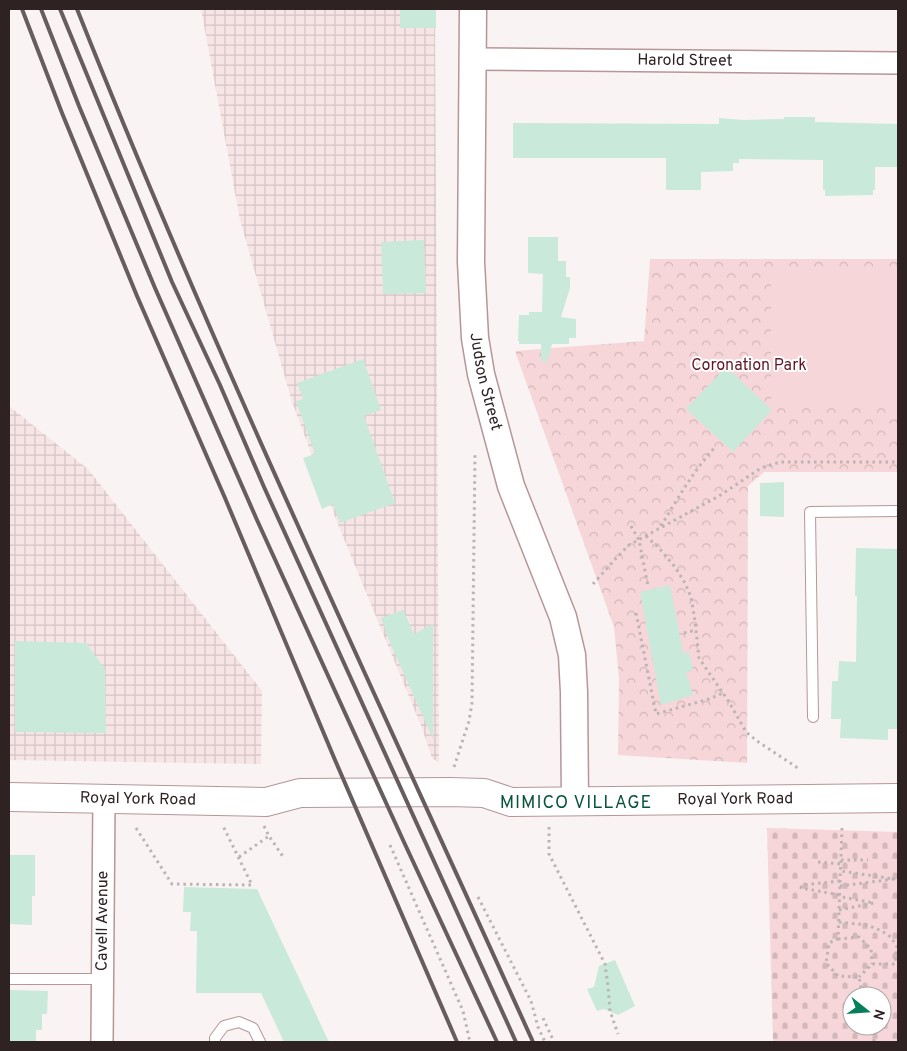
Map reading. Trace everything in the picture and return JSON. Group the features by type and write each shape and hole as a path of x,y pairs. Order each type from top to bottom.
{"main road":[{"name":"Royal York Road","path":"9,797 104,798 265,814 300,793 484,793 511,802 898,798"}],"street":[{"name":"Judson Street","path":"473,9 471,262 475,338 481,374 511,486 563,617 572,655 575,801"},
{"name":"Harold Street","path":"472,58 898,63"},
{"name":"Cavell Avenue","path":"102,1042 104,798"}],"lane":[{"path":"813,717 810,512 898,511"},
{"path":"9,979 103,979"},
{"path":"215,1042 215,1038 224,1026 239,1022 253,1028 260,1042"}],"path":[{"path":"660,528 689,480 716,446"},
{"path":"453,776 456,758 469,721 472,703 474,452"},
{"path":"593,584 629,545 719,496 761,468 780,462 898,462"},
{"path":"631,526 639,540 648,586"},
{"path":"646,536 660,548 685,583 691,597 699,658 724,693 746,732 800,770"},
{"path":"636,613 656,714 724,693"},
{"path":"684,633 696,630"},
{"path":"265,814 269,836 284,858"},
{"path":"136,828 172,884 252,885 223,825"},
{"path":"549,826 549,854 605,964 610,1011 618,1034"},
{"path":"838,939 842,828"},
{"path":"239,857 269,836"},
{"path":"390,845 463,1011 470,1042"},
{"path":"818,862 868,860"},
{"path":"840,886 894,880 841,871"},
{"path":"839,910 874,903 801,888 802,886 840,881"},
{"path":"478,897 532,1001 538,1027 545,1042"},
{"path":"839,922 867,925 890,936 897,947 895,964 872,964 859,976 838,976 826,963 829,943 838,939 859,937 871,948 872,964"},
{"path":"859,976 861,986"},
{"path":"543,1018 554,1042"}],"shaded area":[{"path":"201,9 435,9 439,763 432,758 422,728 339,527 292,402 240,220"},
{"path":"9,406 88,469 262,691 261,764 9,760"}],"green space":[{"name":"Coronation Park","path":"650,259 898,259 898,472 764,472 748,486 747,763 618,755 619,679 614,627 515,351 644,341"},
{"path":"771,269 898,269 898,402 771,402"},
{"path":"767,828 898,832 898,1042 773,1042"}],"building":[{"path":"400,9 436,9 436,28 400,28"},
{"path":"784,117 815,117 815,122 898,124 898,167 875,167 875,190 873,190 873,195 825,196 825,190 823,190 823,160 739,159 739,163 733,163 733,171 701,172 701,190 666,190 666,158 513,158 513,123 719,124 719,118 743,120 784,119"},
{"path":"528,237 558,237 558,261 566,261 566,277 570,277 570,288 561,317 576,319 576,338 569,338 569,344 552,344 547,362 541,361 541,344 519,344 518,341 519,315 529,315 529,312 542,312 543,274 528,273"},
{"path":"424,240 426,293 383,294 381,242"},
{"path":"363,359 381,410 364,416 395,503 340,523 333,504 322,509 303,458 315,454 296,401 303,399 297,383"},
{"path":"726,367 772,410 733,452 686,409"},
{"path":"784,482 784,517 760,516 760,483"},
{"path":"856,548 898,549 898,729 888,729 888,740 840,738 841,719 831,719 832,681 838,681 839,661 856,662"},
{"path":"670,585 683,653 689,652 693,670 686,672 693,695 661,705 640,592"},
{"path":"403,610 414,634 433,624 433,739 381,618"},
{"path":"15,641 86,643 105,669 106,733 15,732"},
{"path":"9,855 35,855 35,896 32,896 32,925 9,924"},
{"path":"184,887 257,889 329,1042 284,1042 261,993 196,993 197,931 190,931 191,912 183,912"},
{"path":"615,960 635,1006 618,1015 604,1009 597,1011 587,989 594,987 599,966"},
{"path":"9,990 48,991 47,1014 42,1014 42,1030 36,1030 36,1042 9,1042"}],"railway":[{"path":"22,9 62,113 137,296 457,1042"},
{"path":"41,9 79,106 155,288 257,520 497,1042"},
{"path":"60,9 172,282 516,1042"},
{"path":"77,9 130,140 241,399 533,1042"}],"district":[{"name":"MIMICO VILLAGE","path":"576,803"}]}
